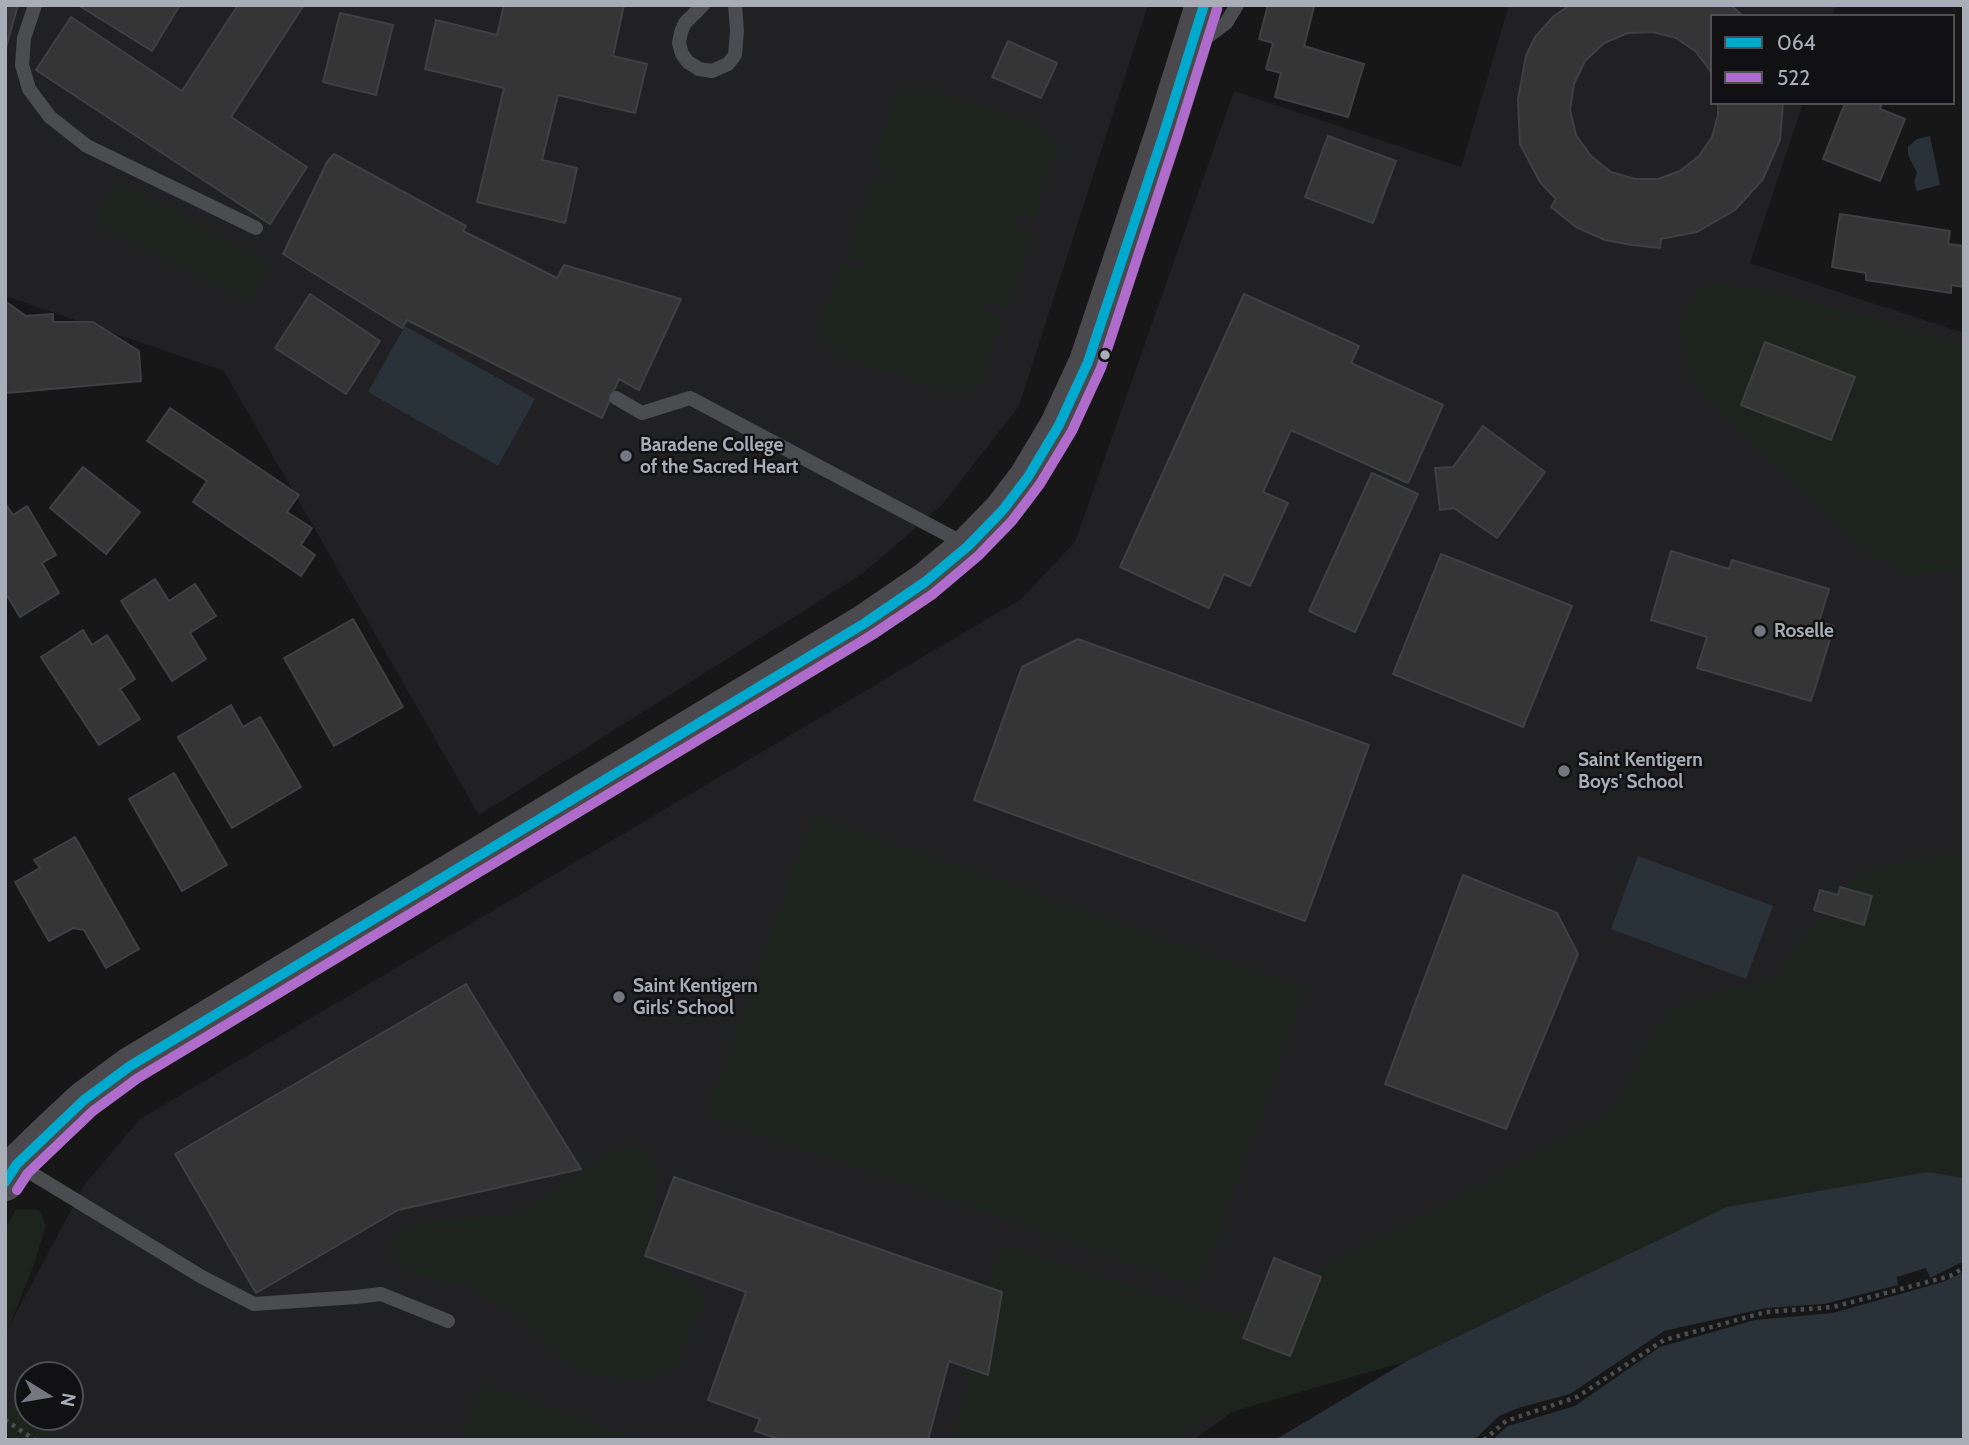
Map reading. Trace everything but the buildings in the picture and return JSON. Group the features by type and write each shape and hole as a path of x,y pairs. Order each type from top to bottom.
{"main road":[{"path":"11,1173 84,1100 130,1066 865,623 925,582 968,546 1002,511 1028,477 1059,425 1088,362 1204,5"}],"lane":[{"path":"35,5 24,37 22,65 29,89 50,117 87,146 256,228"},
{"path":"703,5 685,23 679,43 688,62 699,69 712,71 728,64 734,55 737,31 735,5"},
{"path":"1188,52 1226,23 1237,5"},
{"path":"616,398 642,413 690,398 968,546"},
{"path":"11,1173 254,1304 381,1294 448,1321"}],"path":[{"path":"1484,1440 1506,1421 1577,1397 1664,1340 1766,1312 1833,1307 1950,1276 1964,1268"},
{"path":"5,1420 35,1440"}],"shaded area":[{"name":"Baradene College of the Sacred Heart","path":"5,5 1148,5 1019,406 941,506 862,574 479,815 224,371 5,296"},
{"name":"Saint Kentigern Boys' School","path":"1509,5 1836,5 1834,14 1710,14 1710,105 1802,105 1750,263 1964,333 1964,1159 1235,1410 1193,1440 59,1440 44,1431 84,1431 84,1361 14,1361 14,1412 5,1407 5,1334 85,1184 140,1119 1021,599 1075,542 1234,91 1461,167"},
{"path":"920,87 1044,127 1041,136 1060,142 1034,219 1017,214 1013,225 1034,232 1009,310 986,303 984,311 1003,318 977,395 958,389 956,394 832,354 834,347 815,341 841,263 860,269 862,261 846,255 872,178 889,183 893,172 872,165 898,88 917,94"},
{"path":"1930,136 1940,185 1917,191 1914,182 1917,173 1908,155 1908,147 1917,139"},
{"path":"117,180 271,262 249,303 95,222"},
{"path":"1706,284 1759,288 1964,344 1964,566 1959,569 1906,575 1852,541 1694,387 1676,329"},
{"path":"405,326 535,399 498,466 368,392"},
{"path":"813,814 1306,989 1200,1287 706,1115"},
{"path":"1964,850 1964,1440 1404,1362 1203,1420 1171,1440 954,1440 991,1269 1000,1245 1233,1317 1611,1112 1666,1010 1774,977 1861,870"},
{"path":"1638,856 1773,906 1746,979 1611,929"},
{"path":"644,1146 658,1171 656,1199 643,1254 691,1284 707,1302 702,1315 693,1325 679,1362 648,1381 582,1373 529,1322 469,1286 442,1282 399,1268 391,1244 404,1230 419,1223 518,1213 614,1150"},
{"path":"1928,1172 1964,1178 1964,1440 1275,1440 1407,1361 1727,1207"},
{"path":"16,1209 39,1210 46,1225 34,1264 5,1337 5,1229"},
{"path":"481,1383 639,1440 461,1440"},
{"path":"5,1403 14,1409 14,1431 47,1431 61,1440 5,1440"}],"pier":[{"path":"1964,1261 1964,1272 1943,1282 1833,1313 1755,1320 1660,1347 1575,1406 1508,1426 1492,1440 1474,1440 1499,1416 1570,1394 1664,1331 1766,1308 1824,1304 1898,1285 1897,1277 1926,1268 1930,1278"}],"transit line":[{"name":"064","path":"5,1182 17,1164 84,1100 130,1066 865,623 925,582 968,546 1002,511 1028,477 1059,425 1088,362 1204,5"},
{"name":"522","path":"17,1190 28,1173 93,1111 138,1078 872,635 933,594 978,556 1012,521 1040,484 1072,431 1101,368 1217,9"}],"place":[{"name":"Baradene College of the Sacred Heart","path":"626,456"},
{"name":"Roselle","path":"1760,631"},
{"name":"Saint Kentigern Boys' School","path":"1564,771"},
{"name":"Saint Kentigern Girls' School","path":"619,997"}]}
